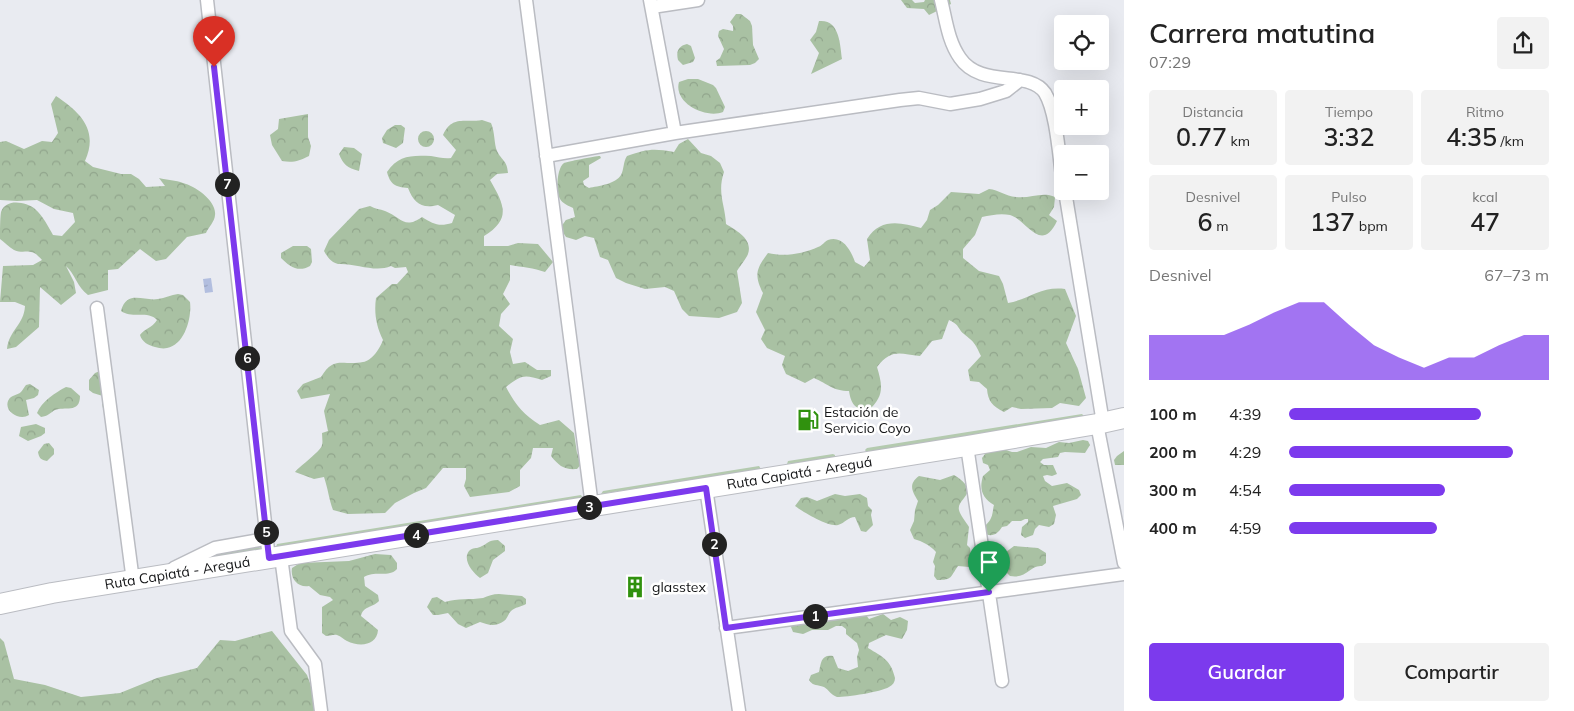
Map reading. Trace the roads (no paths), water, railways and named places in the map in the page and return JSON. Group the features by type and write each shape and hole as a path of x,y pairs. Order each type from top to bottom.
{"main road":[{"name":"Ruta Capiatá - Areguá","path":"0,604 52,593 967,446 1100,424 1124,418"}],"street":[{"path":"207,0 275,558 291,631 315,664 321,711"},
{"path":"526,0 592,506"},
{"path":"675,133 651,3 698,0"},
{"path":"941,0 951,43 961,60 971,68 986,75 999,79 1031,82 1040,87 1046,94 1051,108 1057,145"},
{"path":"546,156 675,133 900,100 919,98 950,104 980,100 1006,92 1020,80"},
{"path":"1066,200 1100,424 1124,563"},
{"path":"97,308 133,581"},
{"path":"967,446 1002,681"},
{"path":"706,488 739,711"},
{"path":"159,577 216,548 259,540"},
{"path":"726,628 1124,574"}],"water":[{"path":"211,278 213,292 205,293 203,279"}],"place":[{"name":"Estación de Servicio Coyo","path":"808,420"},
{"name":"glasstex","path":"635,587"}]}
